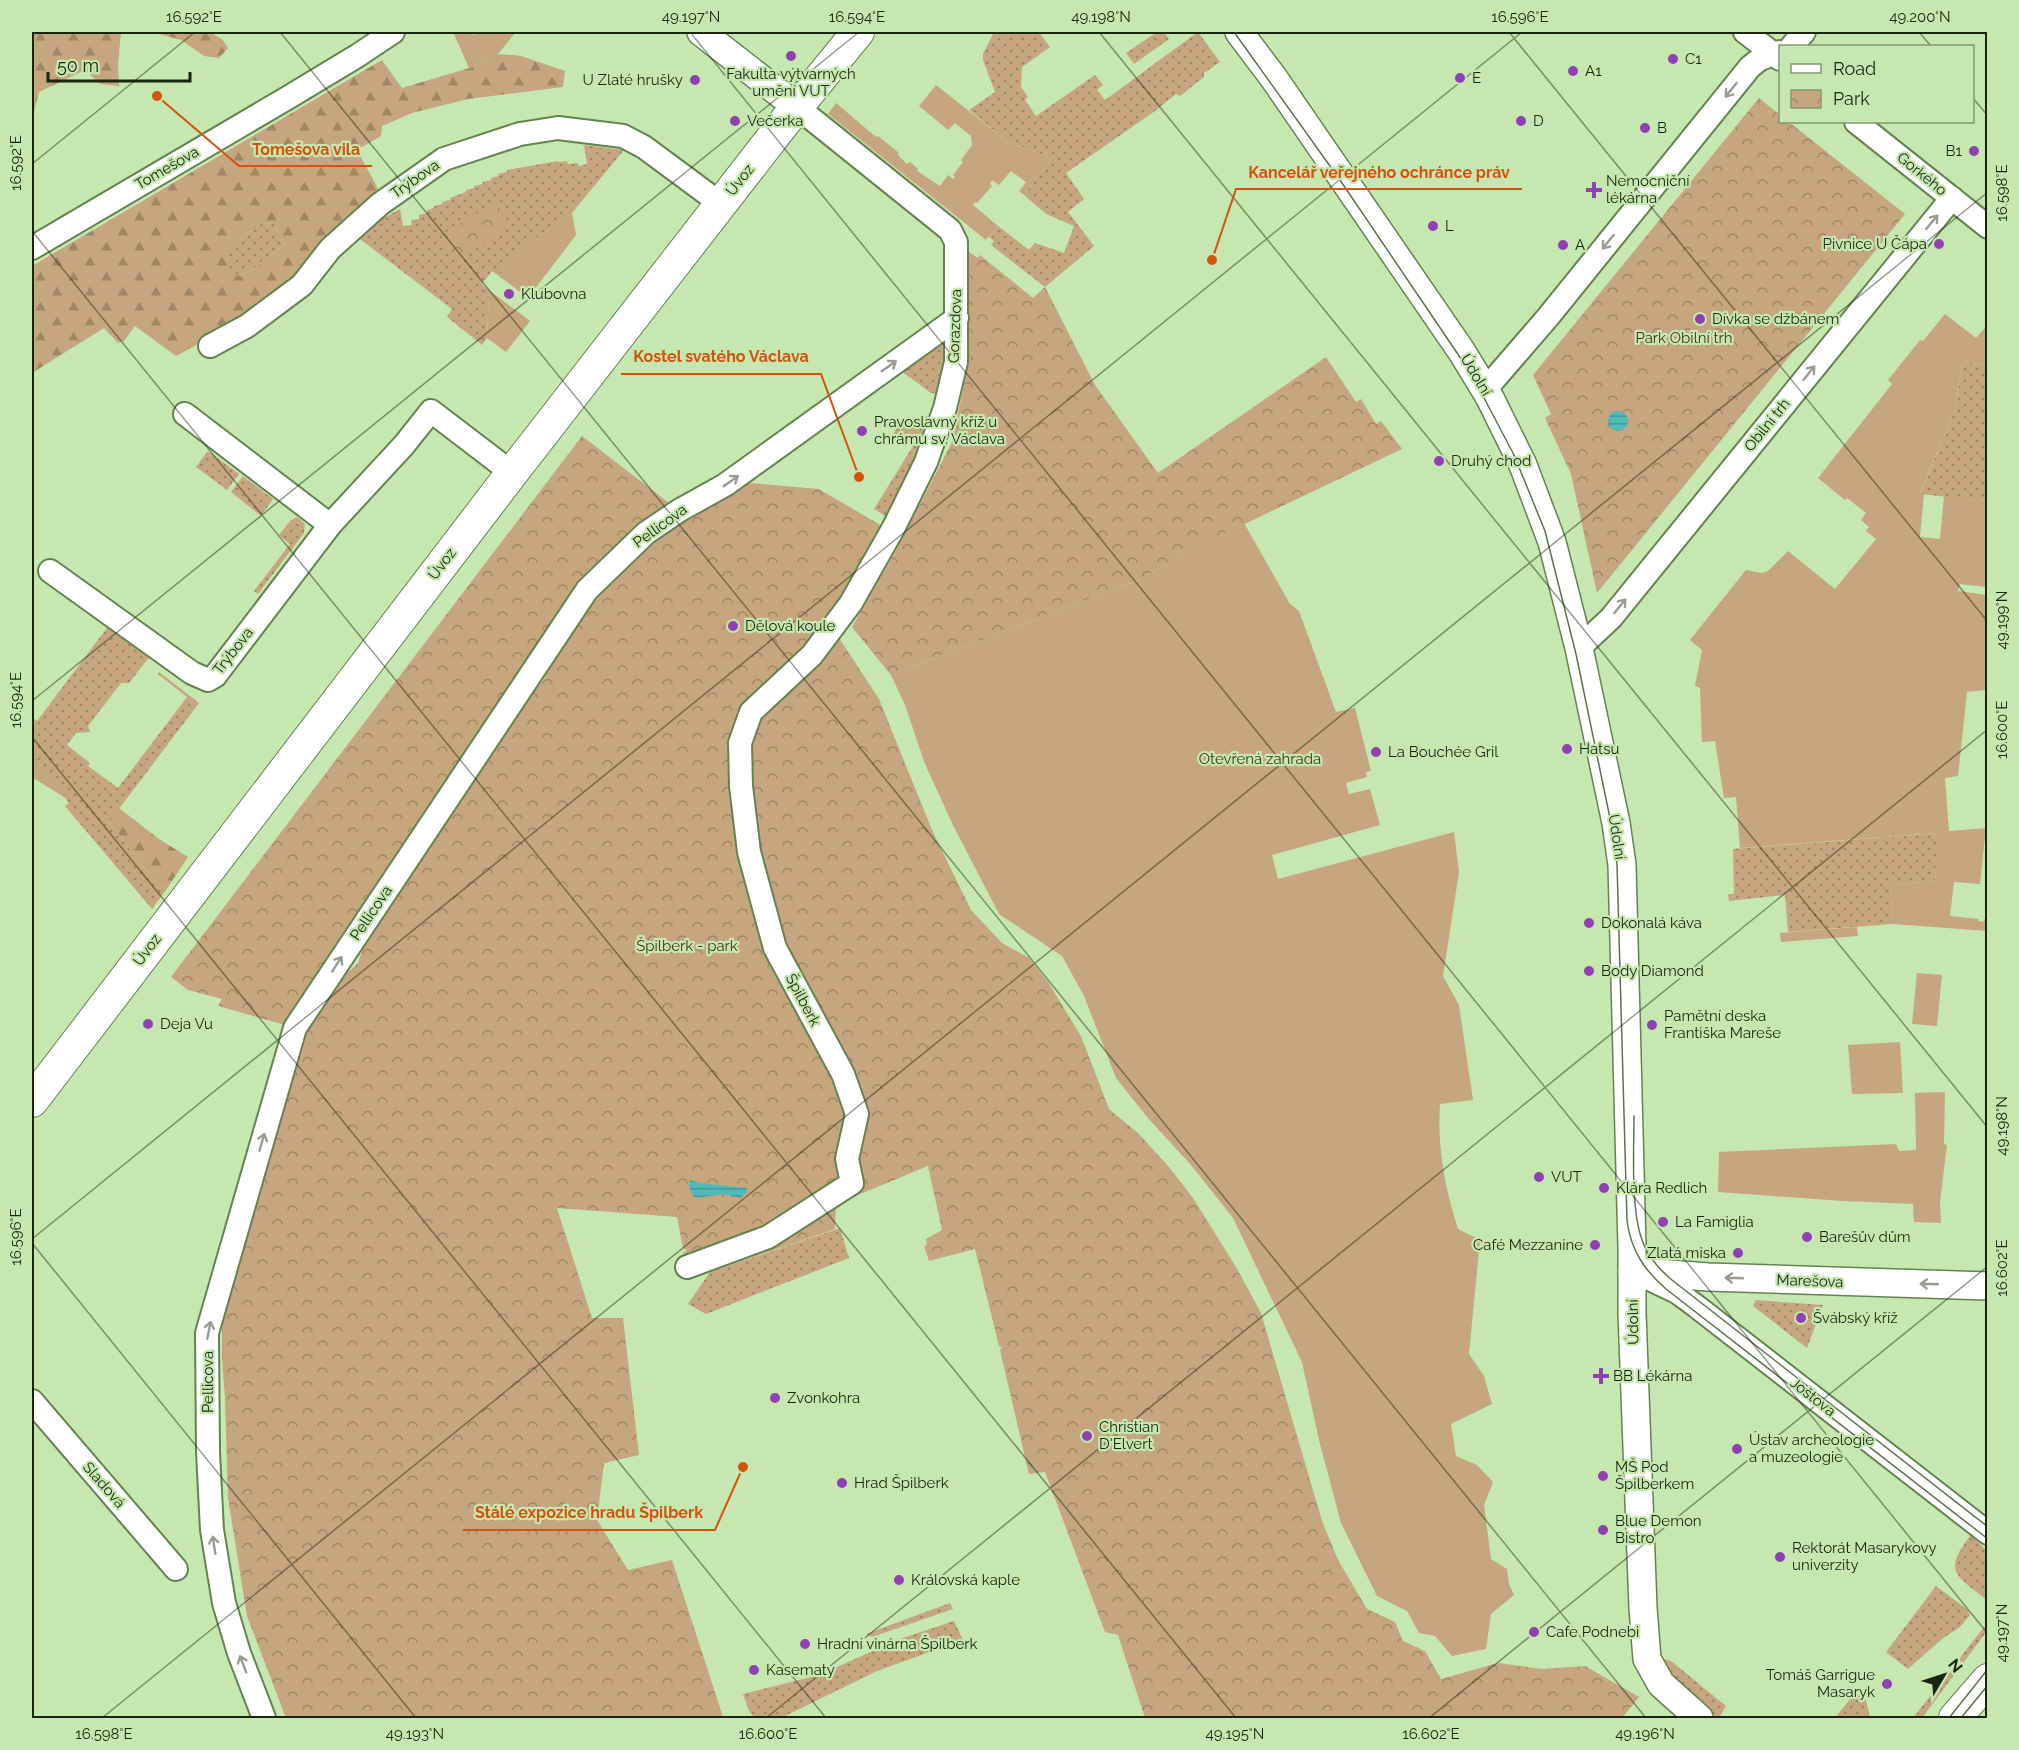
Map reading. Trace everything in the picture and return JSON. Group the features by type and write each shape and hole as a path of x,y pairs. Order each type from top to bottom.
{"main road":[{"name":"Úvoz","path":"32,1101 512,473 858,32"},
{"path":"1955,1719 1986,1678"}],"street":[{"name":"Tomešova","path":"32,248 289,97 393,32"},
{"path":"701,32 797,107"},
{"name":"Údolní","path":"1239,32 1274,77 1462,352 1485,390 1523,465 1548,530 1579,648 1616,823 1622,865 1632,1313 1647,1659 1661,1684 1699,1719"},
{"path":"1745,32 1779,51"},
{"path":"1790,45 1804,32"},
{"path":"1485,390 1548,317 1750,67 1760,59 1779,54"},
{"name":"Gorazdova","path":"797,107 950,230 956,242 956,362 945,408 926,462 899,518 851,603 812,655"},
{"name":"Gorkého","path":"1857,123 1988,226"},
{"name":"Trýbova","path":"210,346 247,326 302,285 330,249 380,204 444,159 520,134 558,128 623,136 644,147 721,204"},
{"name":"Obilní trh","path":"1579,648 1611,618 1952,198"},
{"name":"Pellicova","path":"264,1719 239,1653 224,1603 212,1530 208,1452 207,1333 295,1028 587,590 646,533 680,510 725,485 957,318"},
{"name":"Trýbova","path":"50,571 192,673 208,680 215,676 330,525 404,445 431,411 512,473"},
{"path":"185,414 330,525"},
{"name":"Špilberk","path":"687,1267 768,1237 852,1183 847,1159 857,1114 843,1074 775,948 749,852 741,786 740,744 751,712 812,655"},
{"name":"Marešova","path":"1632,1271 1708,1278 1988,1286"},
{"name":"Joštova","path":"1632,1271 1677,1292 1988,1533"},
{"name":"Sladová","path":"32,1401 176,1569"}],"green space":[{"path":"32,32 121,32 118,64 119,86 100,84 85,70 39,92 32,120"},
{"path":"152,32 209,32 222,39 228,48 219,58 204,56 181,40"},
{"path":"453,32 470,32 474,35 478,32 516,32 498,54 469,68"},
{"path":"994,32 1039,32 1050,47 1022,67 1021,87 1028,97 1025,100 1036,116 1095,75 1103,85 1097,90 1105,100 1198,32 1220,62 1204,73 1204,77 1180,96 1176,94 1066,173 1084,199 1068,212 1094,246 1045,287 991,245 994,241 989,237 998,226 1029,250 1035,243 1064,253 1074,226 1046,214 1024,195 1052,158 1008,142 969,110 995,92 983,60 983,54"},
{"path":"1157,32 1164,32 1169,39 1134,64 1126,53"},
{"path":"498,54 521,56 565,71 563,87 468,99 412,113 382,126 381,136 357,150 381,194 295,279 249,316 176,356 135,326 124,341 118,343 104,328 32,373 32,266 382,60 402,88 469,68","holes":["262,223 274,224 285,244 241,276 230,273 224,251"]},
{"path":"936,85 1008,142 1052,158 1024,195 1019,191 1026,182 1011,171 999,185 992,180 990,184 992,186 973,205 998,226 986,240 828,114 836,103 899,153 898,155 907,164 910,162 918,169 917,171 940,186 948,175 953,179 955,177 953,175 972,145 971,136 955,123 948,130 919,106"},
{"name":"Park Obilní trh","path":"1759,98 1779,114 1779,123 1790,123 1905,214 1597,593 1571,474 1545,418 1551,414 1533,375"},
{"path":"584,145 624,150 571,214 518,251 499,276 492,271 482,284 489,290 487,338 482,345 447,317 452,309 356,236 382,210 387,216 400,209 403,226 412,225 411,220 419,219 419,215 427,213 427,210 507,170 558,161 567,161 568,164 578,163 579,166 587,164"},
{"path":"496,202 511,227 456,260 441,235"},
{"path":"572,213 576,235 528,298 499,276 518,251"},
{"path":"262,223 274,224 285,244 241,276 229,273 224,251"},
{"path":"969,252 978,258 980,255 1033,298 1045,287 1095,385 1158,473 1326,357 1356,402 1361,399 1376,424 1381,421 1402,449 1194,548 1141,579 891,675 852,627 897,549 952,442 969,361"},
{"path":"489,290 530,321 506,352 487,338"},
{"path":"1945,314 1976,338 1987,325 1987,365 1962,362 1956,408 1920,493 1924,494 1920,537 1940,539 1944,496 1986,501 1987,493 1987,587 1960,584 1958,591 1987,595 1987,690 1967,692 1958,776 1945,778 1949,831 1986,828 1980,884 1954,882 1950,916 1979,919 1978,921 1983,922 1984,919 1987,920 1987,931 1893,924 1890,885 1935,881 1937,833 1740,848 1736,797 1724,798 1715,741 1702,742 1700,688 1695,686 1702,650 1690,640 1746,570 1762,573 1768,571 1788,551 1835,589 1876,539 1866,531 1869,527 1861,520 1866,513 1847,498 1845,500 1818,478 1892,384 1888,380 1920,340 1923,341"},
{"path":"938,343 946,348 948,353 938,394 931,393 901,371"},
{"path":"1962,362 1987,365 1987,501 1920,494 1956,408"},
{"path":"930,416 930,428 887,517 874,509 913,446 893,434 902,419"},
{"path":"582,436 669,503 641,521 581,583 367,898 285,1025 218,1006 222,999 188,990 171,977"},
{"path":"208,451 239,474 227,490 196,467"},
{"path":"243,476 273,499 261,516 231,492"},
{"name":"Špilberk - park","path":"749,483 819,489 882,526 883,529 830,619 841,641 879,699 932,830 971,910 1002,943 1029,958 1048,982 1081,1036 1109,1109 1139,1134 1193,1198 1236,1267 1261,1313 1322,1521 1338,1560 1367,1609 1395,1622 1403,1641 1425,1651 1441,1679 1498,1663 1542,1669 1585,1666 1639,1697 1622,1718 1145,1718 1118,1635 1105,1632 1045,1472 1029,1474 1000,1350 1002,1347 999,1346 975,1249 929,1261 924,1246 927,1245 926,1239 942,1230 928,1166 836,1204 835,1229 692,1278 683,1252 686,1250 683,1248 677,1217 557,1208 592,1318 623,1318 639,1455 604,1463 597,1520 628,1570 672,1560 723,1717 286,1718 247,1616 228,1498 222,1317 273,1139 313,1015 330,989 358,963 368,934 522,705 545,678 556,655 593,601 612,579 654,540"},
{"path":"297,517 305,524 304,533 258,594 254,591 290,544 279,535 290,521"},
{"name":"Otevřená zahrada","path":"1244,523 1290,604 1299,611 1336,712 1355,708 1371,771 1366,772 1367,777 1346,783 1349,794 1370,789 1380,825 1272,855 1278,879 1454,832 1459,872 1443,976 1459,1005 1473,1100 1440,1104 1441,1152 1449,1198 1458,1229 1480,1240 1469,1354 1484,1376 1492,1404 1451,1424 1456,1456 1477,1465 1493,1482 1484,1505 1491,1559 1507,1569 1509,1584 1514,1595 1491,1614 1486,1649 1452,1656 1435,1636 1419,1633 1407,1611 1377,1596 1341,1523 1319,1440 1302,1362 1233,1218 1116,1078 1084,996 1062,956 999,914 953,825 925,764 905,705 891,675 1141,579 1194,548"},
{"path":"110,624 150,656 129,683 121,683 88,726 90,732 76,733 67,745 90,763 88,766 118,788 187,697 158,674 159,672 199,703 109,822 151,877 166,890 152,909 65,806 69,803 32,753 32,717 37,721"},
{"path":"32,753 67,799 35,779 32,782"},
{"path":"119,808 159,839 188,857 166,890 151,877 109,822"},
{"path":"1938,833 1935,881 1890,885 1893,924 1788,932 1785,895 1729,901 1728,894 1734,894 1733,849"},
{"path":"1857,927 1858,936 1781,942 1780,933"},
{"path":"1917,973 1942,975 1937,1026 1912,1024"},
{"path":"1900,1042 1903,1093 1852,1094 1848,1045"},
{"path":"1945,1092 1944,1144 1947,1145 1940,1202 1941,1223 1914,1222 1913,1204 1718,1192 1719,1152 1896,1144 1899,1151 1916,1150 1915,1093"},
{"path":"840,1228 849,1258 706,1314 688,1304 710,1272"},
{"path":"1756,1300 1823,1305 1807,1348 1753,1306"},
{"path":"1971,1535 1987,1551 1987,1600 1961,1578 1955,1565 1962,1547"},
{"path":"1936,1586 1968,1610 1970,1615 1960,1627 1942,1639 1908,1669 1886,1652"},
{"path":"950,1603 953,1609 872,1637 866,1634"},
{"path":"954,1621 963,1640 877,1671 781,1718 755,1718 749,1711 743,1694 819,1675 900,1639"},
{"path":"1984,1627 1987,1627 1987,1631 1922,1718 1913,1718"},
{"path":"1665,1659 1671,1661 1726,1706 1720,1716 1715,1716 1677,1686 1663,1663"},
{"path":"1855,1693 1866,1700 1870,1718 1835,1718"}],"water":[{"path":"1618,411 1625,414 1628,421 1625,428 1618,431 1611,428 1608,421 1611,414"},
{"path":"690,1180 747,1188 747,1192 740,1198 725,1194 696,1198 690,1190"}],"tram line":[{"path":"1234,32 1340,180 1472,375 1514,455 1545,531 1576,654 1611,823 1617,864 1627,1221 1635,1250 1645,1267 1666,1289 1988,1539"},
{"path":"1634,1116 1634,1182 1637,1217 1644,1245 1656,1264 1672,1280 1988,1527"},
{"path":"1949,1718 1988,1669"},
{"path":"1961,1718 1988,1685"}],"place":[{"name":"Fakulta výtvarných umění VUT","path":"791,56"},
{"name":"C1","path":"1673,59"},
{"name":"A1","path":"1573,71"},
{"name":"E","path":"1460,78"},
{"name":"U Zlaté hrušky","path":"695,80"},
{"name":"Tomešova vila","path":"157,96"},
{"name":"Večerka","path":"735,121"},
{"name":"D","path":"1521,121"},
{"name":"B","path":"1645,128"},
{"name":"B1","path":"1974,151"},
{"name":"Nemocniční lékárna","path":"1594,190"},
{"name":"L","path":"1433,226"},
{"name":"Pivnice U Čápa","path":"1939,244"},
{"name":"A","path":"1563,245"},
{"name":"Kancelář veřejného ochránce práv","path":"1212,260"},
{"name":"Klubovna","path":"509,294"},
{"name":"Dívka se džbánem","path":"1700,319"},
{"name":"Pravoslavný kříž u chrámu sv. Václava","path":"862,431"},
{"name":"Druhý chod","path":"1439,461"},
{"name":"Kostel svatého Václava","path":"859,477"},
{"name":"Dělová koule","path":"733,626"},
{"name":"Hatsu","path":"1567,749"},
{"name":"La Bouchée Gril","path":"1376,752"},
{"name":"Dokonalá káva","path":"1589,923"},
{"name":"Body Diamond","path":"1589,971"},
{"name":"Deja Vu","path":"148,1024"},
{"name":"Pamětní deska Františka Mareše","path":"1652,1025"},
{"name":"VUT","path":"1539,1177"},
{"name":"Klára Redlich","path":"1604,1188"},
{"name":"La Famiglia","path":"1663,1222"},
{"name":"Barešův dům","path":"1807,1237"},
{"name":"Café Mezzanine","path":"1595,1245"},
{"name":"Zlatá miska","path":"1738,1253"},
{"name":"Švábský kříž","path":"1801,1318"},
{"name":"BB Lékárna","path":"1601,1376"},
{"name":"Zvonkohra","path":"775,1398"},
{"name":"Christian D'Elvert","path":"1087,1436"},
{"name":"Ústav archeologie a muzeologie","path":"1737,1449"},
{"name":"Stálé expozice hradu Špilberk","path":"743,1467"},
{"name":"MŠ Pod Špilberkem","path":"1603,1476"},
{"name":"Hrad Špilberk","path":"842,1483"},
{"name":"Blue Demon Bistro","path":"1603,1530"},
{"name":"Rektorát Masarykovy univerzity","path":"1780,1557"},
{"name":"Královská kaple","path":"899,1580"},
{"name":"Cafe Podnebi","path":"1534,1632"},
{"name":"Hradní vinárna Špilberk","path":"805,1644"},
{"name":"Kasematy","path":"754,1670"},
{"name":"Tomáš Garrigue Masaryk","path":"1887,1684"}]}
